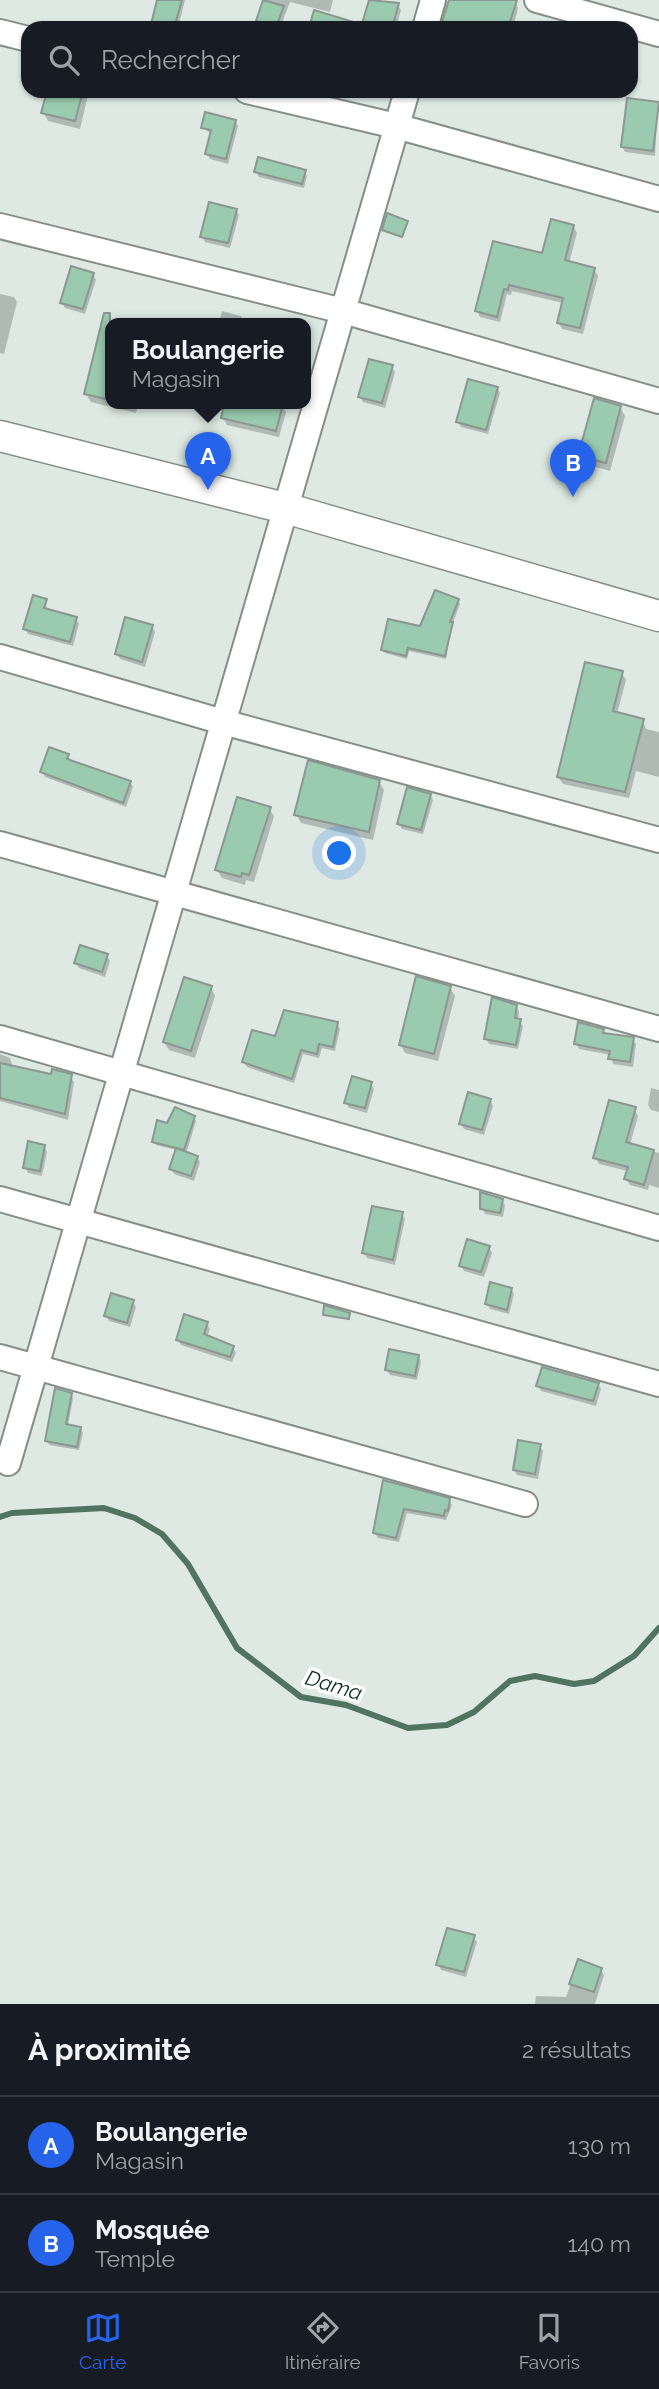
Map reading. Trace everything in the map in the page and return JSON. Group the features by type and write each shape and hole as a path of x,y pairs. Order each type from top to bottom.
{"street":[{"path":"427,21 433,0"},
{"path":"537,0 612,21"},
{"path":"638,28 659,34"},
{"path":"0,32 21,37"},
{"path":"277,98 396,126 659,199"},
{"path":"8,1463 405,98"},
{"path":"0,226 343,311 659,401"},
{"path":"0,436 285,508 659,616"},
{"path":"0,657 223,722 659,839"},
{"path":"0,844 659,1029"},
{"path":"0,1038 659,1228"},
{"path":"0,1199 659,1384"},
{"path":"0,1357 525,1504"}],"building":[{"path":"157,0 182,0 176,21 152,21"},
{"path":"263,0 284,6 278,21 256,21"},
{"path":"369,0 399,3 394,21 363,21"},
{"path":"449,0 517,0 510,21 442,21"},
{"path":"314,10 350,21 311,21"},
{"path":"45,98 81,98 75,121 41,113"},
{"path":"627,98 659,102 653,151 621,147"},
{"path":"205,112 236,120 226,159 205,154 211,130 201,128"},
{"path":"258,157 306,170 302,184 254,172"},
{"path":"209,202 237,209 228,243 200,237"},
{"path":"387,213 408,221 402,237 382,230"},
{"path":"551,219 574,225 565,260 595,268 580,328 557,323 563,298 509,285 508,290 504,289 497,317 475,311 493,241 542,253"},
{"path":"71,266 94,273 83,309 60,303"},
{"path":"104,313 110,313 110,318 105,318 105,399 84,394"},
{"path":"369,359 393,365 382,403 358,397"},
{"path":"468,379 498,387 486,430 456,422"},
{"path":"594,398 621,406 606,463 578,456"},
{"path":"223,409 282,409 276,431 221,418"},
{"path":"435,590 459,599 450,622 453,622 445,656 408,648 406,656 381,650 388,619 420,626"},
{"path":"33,595 47,599 44,608 77,617 70,642 23,629"},
{"path":"125,617 153,625 142,662 115,654"},
{"path":"585,662 623,671 613,711 644,719 625,792 557,777"},
{"path":"49,747 69,754 67,759 131,781 123,803 40,772"},
{"path":"308,760 380,780 369,832 294,815"},
{"path":"407,787 431,794 421,830 397,824"},
{"path":"237,797 271,807 249,875 242,873 241,877 215,870"},
{"path":"80,945 108,954 102,972 74,963"},
{"path":"416,976 451,986 434,1054 399,1045"},
{"path":"184,977 212,986 191,1051 163,1042"},
{"path":"492,997 517,1005 515,1018 521,1019 516,1045 484,1039"},
{"path":"284,1010 338,1022 333,1047 319,1044 317,1054 301,1050 292,1079 242,1062 252,1030 275,1036"},
{"path":"578,1022 604,1029 603,1033 634,1037 630,1062 608,1059 610,1051 574,1044"},
{"path":"0,1063 51,1074 52,1069 72,1074 65,1114 0,1098"},
{"path":"352,1076 372,1082 365,1108 344,1103"},
{"path":"468,1092 491,1099 482,1130 459,1124"},
{"path":"609,1100 636,1107 626,1142 654,1150 644,1185 624,1179 628,1167 593,1158"},
{"path":"175,1107 195,1116 184,1150 152,1142 157,1120 167,1123"},
{"path":"28,1141 45,1145 40,1171 23,1168"},
{"path":"176,1148 198,1156 191,1176 169,1169"},
{"path":"480,1192 503,1199 500,1213 480,1209"},
{"path":"372,1206 403,1212 393,1260 362,1253"},
{"path":"467,1239 490,1246 481,1272 459,1266"},
{"path":"490,1282 512,1288 507,1310 485,1304"},
{"path":"111,1293 134,1300 127,1323 104,1316"},
{"path":"324,1305 350,1313 349,1319 323,1315"},
{"path":"184,1314 208,1322 204,1334 234,1346 230,1357 176,1340"},
{"path":"389,1349 419,1355 415,1376 385,1370"},
{"path":"542,1367 599,1383 593,1401 536,1386"},
{"path":"55,1388 72,1393 66,1424 81,1427 77,1447 45,1441"},
{"path":"518,1440 541,1444 535,1474 513,1470"},
{"path":"383,1480 450,1498 448,1511 445,1510 444,1516 404,1509 396,1538 373,1533"},
{"path":"447,1928 475,1935 464,1972 436,1965"},
{"path":"578,1959 602,1968 594,1992 569,1984"}],"waterway":[{"name":"Dama","path":"0,1517 12,1513 104,1508 135,1518 162,1534 188,1564 237,1648 301,1697 346,1705 408,1728 447,1725 474,1712 510,1681 535,1676 574,1684 594,1681 634,1656 659,1628"}],"place":[{"name":"Boulangerie","path":"208,490"},
{"name":"Mosquée","path":"573,497"}]}
